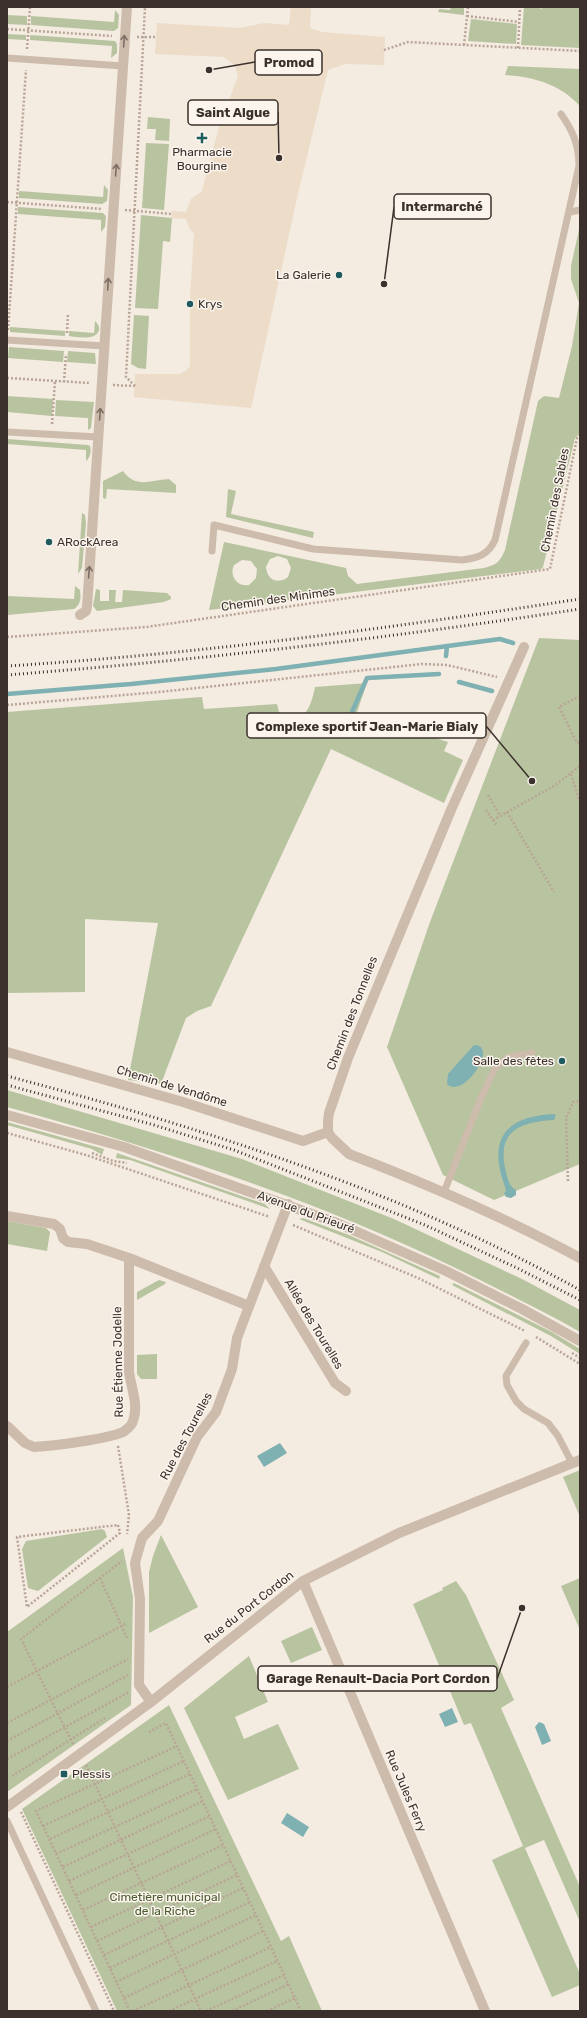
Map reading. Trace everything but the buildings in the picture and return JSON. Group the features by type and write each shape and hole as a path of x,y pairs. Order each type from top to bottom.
{"street":[{"path":"80,615 86,611 87,607 127,7"},
{"name":"Chemin des Tonnelles","path":"328,1132 329,1113 359,1029 451,810 524,647"},
{"name":"Chemin de Vendôme","path":"7,1052 183,1102 303,1141 328,1132"},
{"name":"Avenue du Prieuré","path":"7,1115 124,1147 288,1204 382,1241 522,1309 580,1341"},
{"path":"328,1132 339,1146 349,1154 444,1192 544,1238 580,1258"},
{"name":"Rue des Tourelles","path":"151,1702 140,1685 140,1598 134,1563 142,1538 158,1521 197,1437 216,1412 232,1369 237,1338 288,1204"},
{"path":"7,1216 54,1224 60,1229 63,1238 68,1242 93,1246 129,1258 249,1306"},
{"name":"Rue Étienne Jodelle","path":"7,1426 25,1443 34,1446 116,1434 127,1429 134,1419 134,1390 129,1372 129,1258"},
{"name":"Allée des Tourelles","path":"264,1266 335,1384 346,1391"},
{"name":"Rue du Port Cordon","path":"11,1804 151,1702 303,1581 399,1533 576,1461"},
{"name":"Rue Jules Ferry","path":"303,1581 485,2011"}],"lane":[{"path":"7,58 123,66"},
{"path":"212,551 214,525 313,549 462,560 475,558 484,554 491,548 495,540 570,212 579,166 579,154 576,140 570,127 561,114"},
{"path":"570,212 580,210"},
{"path":"7,340 104,346"},
{"path":"7,432 98,437"},
{"path":"444,1192 481,1098 494,1070 508,1057 532,1053"},
{"path":"526,1342 506,1376 505,1381 520,1405 548,1423 576,1461"},
{"path":"7,1821 96,2011"}],"path":[{"path":"7,340 30,7"},
{"path":"7,378 135,386 126,377 145,7"},
{"path":"464,45 468,7"},
{"path":"518,48 520,7"},
{"path":"467,16 519,22"},
{"path":"7,29 125,37 156,37"},
{"path":"384,50 408,42 580,51"},
{"path":"7,202 172,214"},
{"path":"52,435 55,381"},
{"name":"Chemin des Sables","path":"550,570 577,438 580,435"},
{"name":"Chemin des Minimes","path":"7,637 146,627 550,570"},
{"path":"7,705 159,692 429,664 447,665 509,681"},
{"path":"580,696 559,707 577,743 580,741"},
{"path":"493,820 554,786 580,766"},
{"path":"571,774 580,803"},
{"path":"488,795 500,816"},
{"path":"486,810 497,826"},
{"path":"507,812 554,892"},
{"path":"568,1181 566,1118 572,1102 580,1101"},
{"path":"7,1133 93,1158 336,1242 389,1265 528,1333"},
{"path":"89,1151 102,1158 128,1163"},
{"path":"535,1337 580,1364"},
{"path":"568,1350 580,1358"},
{"path":"116,1434 129,1515 127,1534"},
{"path":"118,1525 120,1533 27,1607 16,1537 118,1525"},
{"path":"125,1559 21,1639 102,1799 201,2011"},
{"path":"100,1578 129,1644"},
{"path":"7,1687 140,1617"},
{"path":"7,1723 132,1657"},
{"path":"7,1741 132,1673"},
{"path":"7,1759 131,1691"},
{"path":"12,1776 111,1714"},
{"path":"149,1732 166,1723 301,2011"},
{"path":"130,2011 36,1811 95,1785 176,1746"},
{"path":"43,1826 184,1761"},
{"path":"50,1840 190,1774"},
{"path":"56,1854 197,1789"},
{"path":"63,1867 203,1801"},
{"path":"11,1804 114,2011"},
{"path":"69,1881 210,1816"},
{"path":"76,1895 216,1829"},
{"path":"83,1910 223,1845"},
{"path":"91,1927 231,1861"},
{"path":"97,1941 237,1875"},
{"path":"104,1955 243,1888"},
{"path":"110,1968 250,1902"},
{"path":"116,1982 256,1915"},
{"path":"124,1998 263,1931"},
{"path":"133,2011 271,1947"},
{"path":"169,2011 277,1960"},
{"path":"206,2011 284,1974"},
{"path":"232,2011 288,1984"},
{"path":"267,2011 295,1998"}],"green space":[{"path":"451,7 464,7 464,15 438,12 439,9 450,10"},
{"path":"524,7 538,7 541,9 543,7 580,7 580,48 521,45"},
{"path":"115,10 119,15 118,28 114,31 31,25 31,16 114,22"},
{"path":"7,15 27,16 27,25 7,24"},
{"path":"471,19 517,24 516,44 468,41"},
{"path":"7,34 26,35 26,40 7,39"},
{"path":"30,35 115,41 117,44 117,53 111,58 112,46 30,40"},
{"path":"508,66 580,69 580,106 564,92 546,83 505,75"},
{"path":"148,117 170,119 169,141 155,140 156,129 147,129"},
{"path":"146,143 169,144 164,210 142,208"},
{"path":"104,185 108,190 107,201 102,204 19,198 19,191 103,197"},
{"path":"18,207 103,213 106,216 105,227 101,232 101,220 18,214"},
{"path":"141,215 172,218 170,242 163,241 158,309 135,308"},
{"path":"580,225 580,433 575,438 543,567 541,569 209,610 224,542 346,568 348,576 357,584 484,568 492,566 497,562 505,550 538,401 544,396 559,398 572,346 579,303 571,279 571,266","holes":["278,556 287,559 291,568 288,577 280,581 271,578 268,575 266,567 270,559","242,560 251,561 257,569 256,578 249,585 241,584 233,577 234,565"]},
{"path":"134,315 149,316 146,369 138,368 131,364"},
{"path":"95,321 99,330 94,336 86,338 69,336 69,331 94,333"},
{"path":"10,327 65,331 65,336 10,332"},
{"path":"9,347 64,351 63,362 8,358"},
{"path":"68,351 95,353 96,364 67,362"},
{"path":"7,396 53,399 52,416 7,412"},
{"path":"56,400 94,402 91,428 88,430 88,418 55,416"},
{"path":"7,439 88,445 91,448 91,452 86,461 86,450 7,444"},
{"path":"123,471 128,477 138,482 169,479 176,485 176,493 107,489 106,499 103,498 103,481"},
{"path":"228,489 236,491 231,514 314,532 313,538 226,517"},
{"path":"82,513 85,515 86,523 82,568 78,574"},
{"path":"75,586 80,590 80,598 78,605 74,609 7,615 7,596 74,599"},
{"path":"96,589 100,590 100,601 109,601 109,590 116,590 115,602 122,602 123,590 167,593 171,599 164,602 97,611 93,606"},
{"path":"539,638 580,640 580,1164 494,1200 443,1175 387,1047 430,922"},
{"path":"367,683 357,712 448,742 444,751 463,760 444,803 331,749 211,1006 197,1011 186,1018 161,1084 128,1080 158,923 85,919 85,992 7,993 7,712 202,697 204,709 277,704 279,712 287,717 294,718 300,717 304,714 311,702 315,687"},
{"path":"7,1090 242,1159 394,1219 524,1280 580,1310 580,1332 520,1300 427,1254 310,1205 250,1182 129,1142 7,1107"},
{"path":"7,1122 104,1149 102,1155 92,1149 7,1125"},
{"path":"117,1153 265,1204 270,1209 130,1160 116,1158"},
{"path":"303,1218 349,1235 440,1276 439,1279 382,1252 299,1219"},
{"path":"7,1221 46,1228 50,1232 47,1251 7,1244"},
{"path":"159,1280 166,1282 137,1300 137,1292"},
{"path":"454,1283 552,1332 580,1349 580,1354 551,1336 452,1285"},
{"path":"157,1354 157,1379 141,1379 137,1374 137,1355"},
{"path":"580,1470 580,1517 563,1477"},
{"path":"102,1529 105,1531 107,1537 38,1591 28,1588 22,1549 26,1541"},
{"path":"161,1535 198,1607 149,1633 149,1572"},
{"path":"123,1548 133,1597 131,1705 7,1792 7,1632"},
{"path":"580,1578 580,1630 561,1586"},
{"path":"456,1581 466,1595 514,1700 501,1708 580,1887 580,1922 544,1840 525,1848 580,1974 580,1985 552,1997 492,1860 523,1846 471,1723 464,1725 450,1691 459,1687 457,1681 447,1684 413,1604 443,1590 442,1588"},
{"path":"312,1627 322,1650 291,1663 281,1641"},
{"path":"249,1656 268,1702 235,1717 244,1739 278,1724 299,1769 228,1800 184,1708"},
{"name":"Cimetière municipal de la Riche","path":"169,1705 281,1941 289,1936 322,2011 117,2011 22,1809"}],"shaded area":[{"path":"291,7 311,7 310,28 322,32 385,37 384,65 345,64 328,70 299,189 251,408 134,397 135,374 180,374 187,370 190,366 190,296 194,234 186,219 171,218 172,211 186,212 191,199 202,191 219,127 238,76 235,66 224,57 155,54 157,23 239,28 265,23 289,25"}],"water":[{"path":"474,1045 481,1047 483,1053 481,1062 476,1070 462,1085 454,1087 447,1084 448,1074"},
{"path":"553,1114 556,1115 554,1120 530,1123 520,1127 507,1138 504,1147 506,1172 510,1185 516,1190 516,1195 511,1198 506,1197 504,1193 506,1191 501,1176 499,1159 499,1147 503,1137 509,1129 527,1118"},
{"path":"280,1443 287,1453 264,1467 257,1456"},
{"path":"452,1708 458,1722 445,1727 439,1714"},
{"path":"539,1722 544,1724 551,1741 542,1745 535,1727"},
{"path":"287,1813 309,1827 303,1837 281,1823"}],"waterway":[{"path":"7,694 131,684 276,669 500,639 513,643"},
{"path":"446,656 447,646"},
{"path":"352,712 367,678 439,674"},
{"path":"459,682 492,691"}],"railway":[{"path":"7,666 151,655 294,639 580,599"},
{"path":"7,675 223,655 366,639 580,609"},
{"path":"7,1076 154,1117 228,1140 300,1165 372,1192 443,1222 580,1290"},
{"path":"7,1085 154,1125 234,1150 425,1225 517,1268 580,1300"}],"place":[{"name":"Promod","path":"209,70"},
{"name":"Pharmacie Bourgine","path":"202,138"},
{"name":"Saint Algue","path":"279,158"},
{"name":"La Galerie","path":"339,275"},
{"name":"Intermarché","path":"384,284"},
{"name":"Krys","path":"190,304"},
{"name":"ARockArea","path":"49,542"},
{"name":"Complexe sportif Jean-Marie Bialy","path":"532,781"},
{"name":"Salle des fêtes","path":"562,1061"},
{"name":"Garage Renault-Dacia Port Cordon","path":"522,1608"},
{"name":"Plessis","path":"64,1774"}]}
